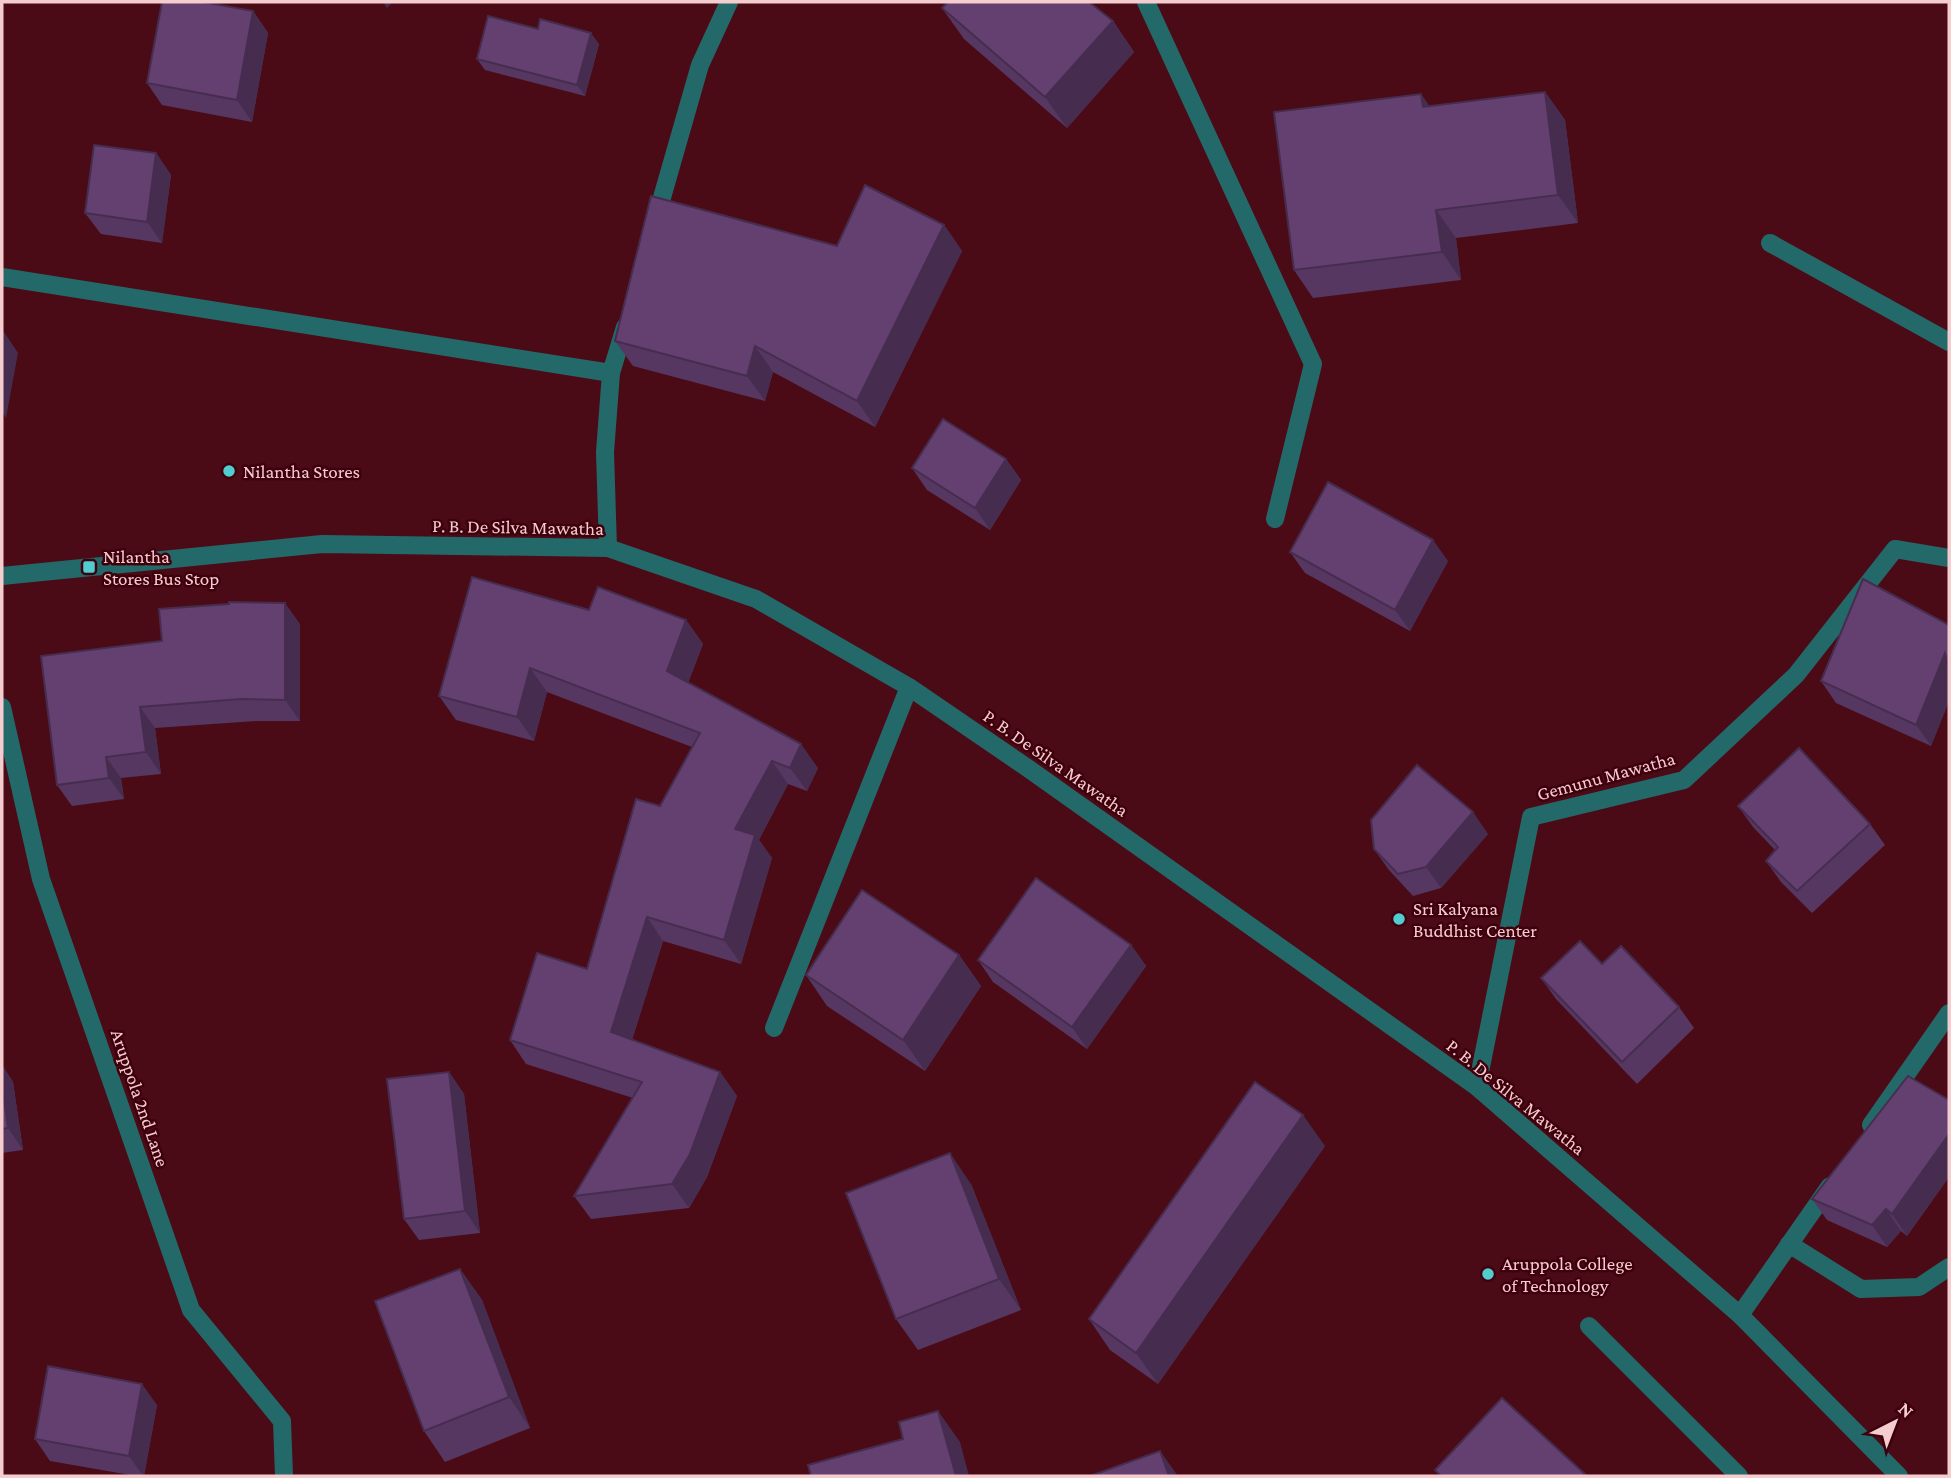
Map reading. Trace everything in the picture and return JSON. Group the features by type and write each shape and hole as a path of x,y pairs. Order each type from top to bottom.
{"street":[{"path":"650,239 700,65 729,2"},
{"path":"1146,2 1313,364 1275,519"},
{"path":"1770,243 1949,342"},
{"path":"2,277 611,373"},
{"path":"608,548 605,452 611,373 631,306"},
{"name":"P. B. De Silva Mawatha","path":"2,576 322,544 608,548 756,599 909,687 1477,1087 1740,1315 1899,1476"},
{"name":"Gemunu Mawatha","path":"1477,1087 1531,817 1684,780 1796,675 1895,550 1949,558"},
{"path":"774,1028 909,687"},
{"name":"Aruppola 2nd Lane","path":"2,707 41,879 191,1310 282,1421 284,1476"},
{"path":"1858,1145 1949,1013"},
{"path":"1740,1315 1843,1167"},
{"path":"1789,1244 1861,1289 1919,1287 1949,1268"},
{"path":"1589,1326 1738,1476"}],"building":[{"path":"162,2 203,2 253,11 237,100 147,83"},
{"path":"948,2 1089,2 1113,21 1045,97 942,8"},
{"path":"488,16 538,29 540,19 591,33 577,85 477,59"},
{"path":"1545,92 1558,195 1436,210 1442,252 1294,270 1274,112 1421,94 1423,107"},
{"path":"94,145 156,153 147,222 85,213"},
{"path":"865,185 944,225 857,401 755,346 747,376 615,341 651,196 837,246"},
{"path":"943,419 1006,459 975,508 912,468"},
{"path":"1328,482 1433,540 1395,610 1290,552"},
{"path":"472,577 589,610 598,587 686,620 667,671 801,744 790,768 772,761 735,829 755,835 724,940 647,917 611,1032 720,1072 690,1154 672,1184 574,1196 642,1082 510,1040 537,953 587,969 636,799 660,806 700,733 530,668 517,717 439,696"},
{"path":"1863,579 1949,625 1949,667 1945,653 1916,725 1821,681"},
{"path":"229,602 285,603 285,700 241,699 140,707 146,752 106,757 109,778 57,785 41,656 162,641 159,609"},
{"path":"1799,748 1870,824 1797,891 1766,861 1778,847 1738,806"},
{"path":"1417,765 1473,812 1426,867 1398,874 1374,849 1371,820"},
{"path":"1036,878 1131,945 1072,1027 978,960"},
{"path":"862,890 959,955 903,1040 806,975"},
{"path":"1580,941 1602,964 1621,946 1679,1007 1622,1062 1541,978"},
{"path":"449,1072 465,1211 404,1219 387,1079"},
{"path":"1908,1076 1949,1100 1949,1134 1892,1214 1886,1209 1872,1225 1812,1199"},
{"path":"1255,1082 1303,1115 1136,1353 1089,1319"},
{"path":"2,1085 8,1128 2,1129"},
{"path":"950,1153 999,1279 896,1319 846,1193"},
{"path":"460,1269 509,1397 424,1431 375,1301"},
{"path":"48,1366 142,1384 129,1456 35,1439"},
{"path":"1502,1398 1587,1476 1441,1476 1435,1470"},
{"path":"938,1411 956,1476 811,1476 808,1465 903,1439 899,1422"},
{"path":"1160,1451 1169,1476 1090,1476"}],"place":[{"name":"Nilantha Stores","path":"229,471"},
{"name":"Nilantha Stores Bus Stop","path":"89,567"},
{"name":"Sri Kalyana Buddhist Center","path":"1399,919"},
{"name":"Aruppola College of Technology","path":"1488,1274"}]}
